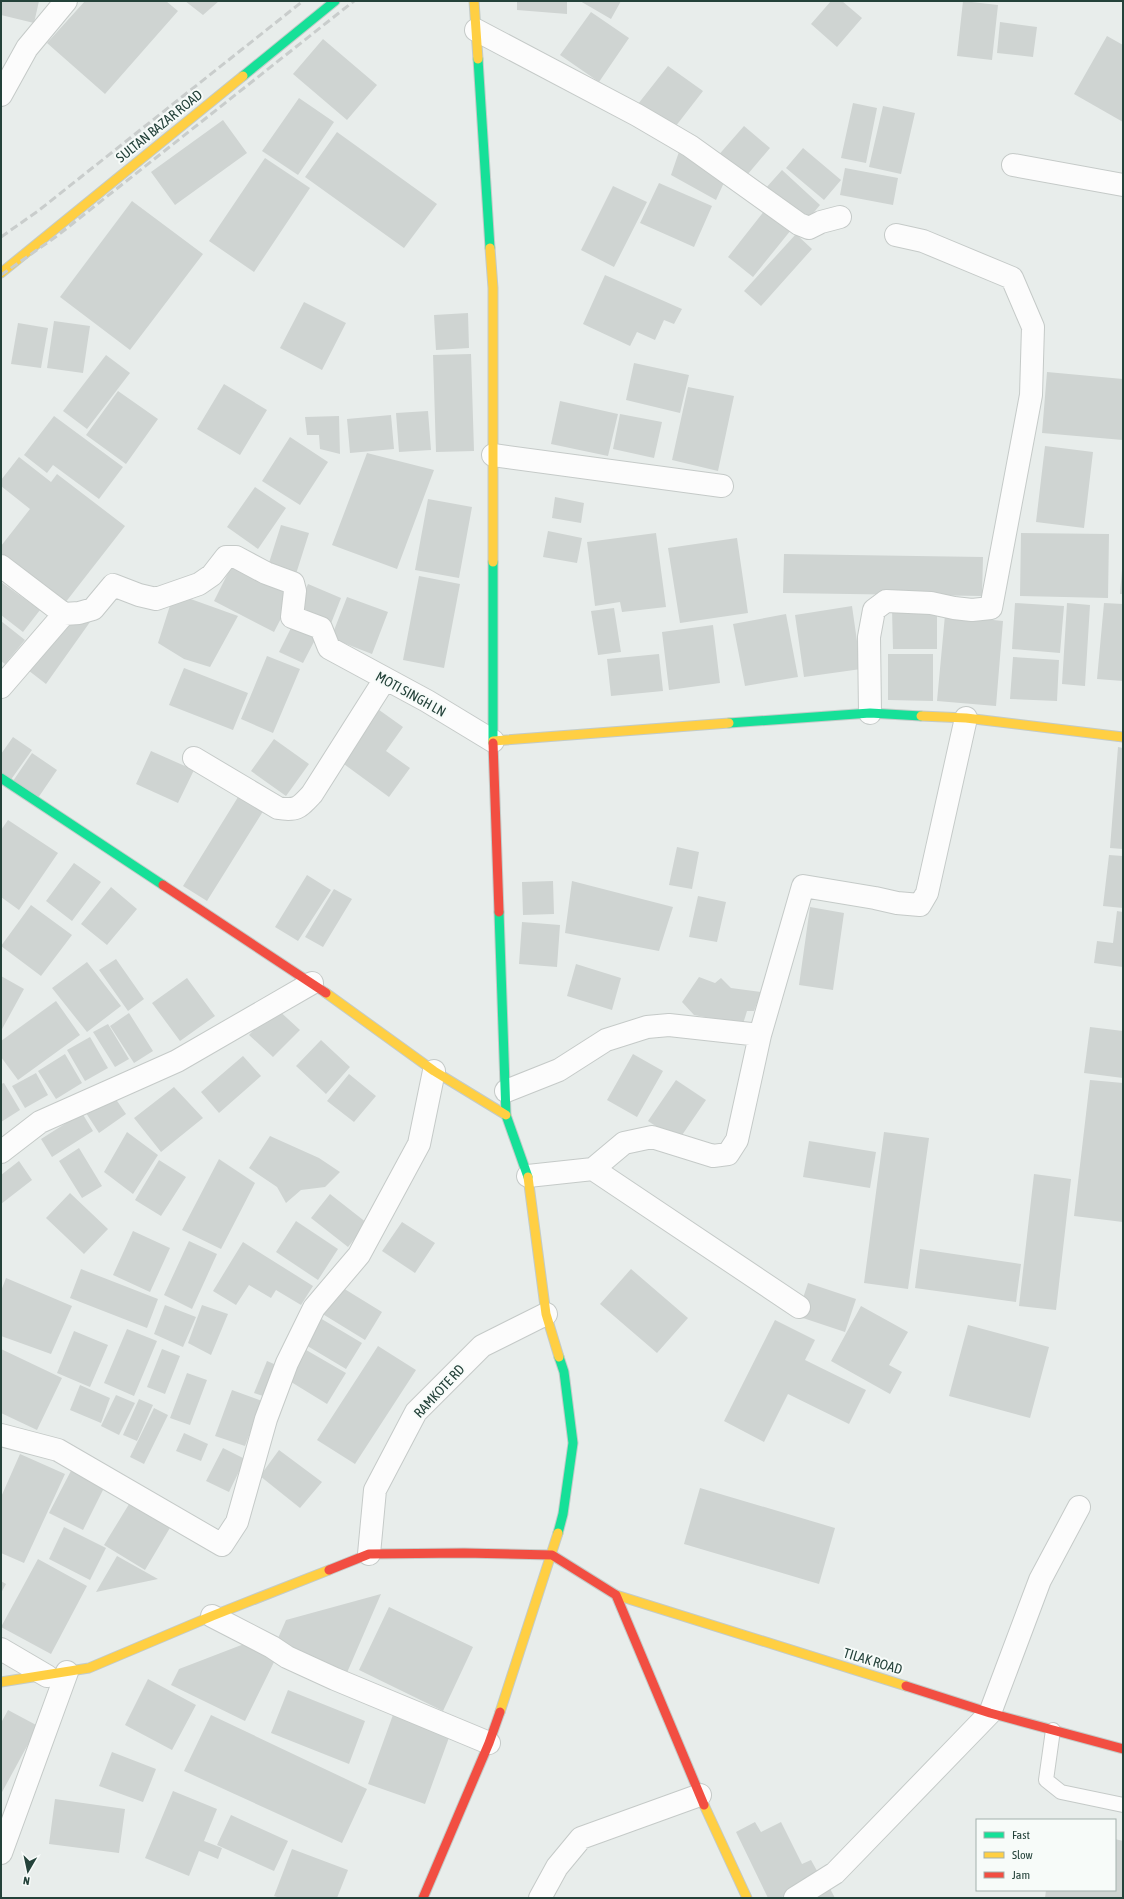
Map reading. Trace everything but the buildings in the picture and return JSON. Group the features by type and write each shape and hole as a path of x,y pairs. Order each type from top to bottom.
{"main road":[{"name":"SULTAN BAZAR ROAD","path":"2,268 335,1"},
{"path":"423,1898 489,1743 552,1555 563,1514 573,1443 564,1372 546,1314 528,1176 506,1115 493,741 493,288 474,1"},
{"path":"493,741 870,713 966,718 1123,737"},
{"path":"1,778 312,983 434,1072 506,1115"},
{"path":"1,1682 89,1668 212,1616 369,1554 464,1553 552,1555"},
{"name":"TILAK ROAD","path":"552,1555 616,1595 990,1713 1123,1748"},
{"path":"616,1595 700,1795 747,1898"}],"street":[{"path":"1,95 27,48 66,1"},
{"path":"476,30 598,94 690,146 799,224 809,228 821,222 840,217"},
{"path":"1013,165 1123,184"},
{"path":"870,713 869,637 874,610 886,601 931,602 954,608 972,610 991,608 1031,395 1033,327 1012,278 923,241 896,235"},
{"path":"493,455 722,486"},
{"name":"MOTI SINGH LN","path":"64,614 79,614 93,609 113,585 139,595 156,598 181,590 199,584 212,575 226,557 236,557 293,583 295,591 292,617 321,628 329,648 427,701 493,741"},
{"path":"1,566 64,614 1,687"},
{"path":"194,758 278,808 288,810 299,808 312,794 385,679"},
{"path":"528,1176 593,1169 624,1143 652,1137 712,1156 728,1154 737,1140 760,1034 803,886 897,903 920,905 927,893 966,718"},
{"path":"1,1152 40,1122 177,1060 312,983"},
{"path":"506,1091 559,1070 606,1040 647,1028 669,1025 760,1034"},
{"path":"1,1435 58,1450 222,1545 237,1522 266,1419 287,1362 314,1308 359,1255 420,1144 434,1072"},
{"path":"593,1169 799,1307"},
{"name":"RAMKOTE RD","path":"369,1554 376,1490 416,1412 482,1346 546,1314"},
{"path":"794,1898 835,1873 990,1713 1040,1580 1078,1507"},
{"path":"212,1616 272,1647 287,1657 335,1679 489,1743"},
{"path":"1,1649 57,1674 1,1853"},
{"path":"540,1898 557,1867 581,1838 700,1795"}],"lane":[{"path":"1053,1730 1046,1780 1061,1792 1123,1805"}],"railway":[{"path":"1,237 38,211 303,1"},
{"path":"1,275 57,236 354,1"}],"traffic: fast":[{"path":"243,76 335,1"},
{"path":"478,59 490,248"},
{"path":"493,562 493,743"},
{"path":"729,723 870,713 921,716"},
{"path":"1,778 163,885"},
{"path":"499,912 506,1115 528,1177"},
{"path":"558,1533 563,1514 573,1443 564,1372 559,1357"}],"traffic: slow":[{"path":"474,1 478,59"},
{"path":"1,273 243,76"},
{"path":"490,248 493,288 493,562"},
{"path":"921,716 966,718 1123,737"},
{"path":"493,741 729,723"},
{"path":"326,993 434,1071 506,1115"},
{"path":"528,1177 546,1314 559,1357"},
{"path":"500,1712 558,1533"},
{"path":"1,1682 89,1668 212,1616 329,1570"},
{"path":"616,1595 906,1686"},
{"path":"704,1805 747,1898"}],"traffic: jam":[{"path":"493,743 499,912"},
{"path":"163,885 326,993"},
{"path":"329,1570 369,1554 464,1553 552,1555 616,1595"},
{"path":"616,1595 704,1805"},
{"path":"906,1686 990,1713 1123,1749"},
{"path":"423,1898 489,1743 500,1712"}]}
